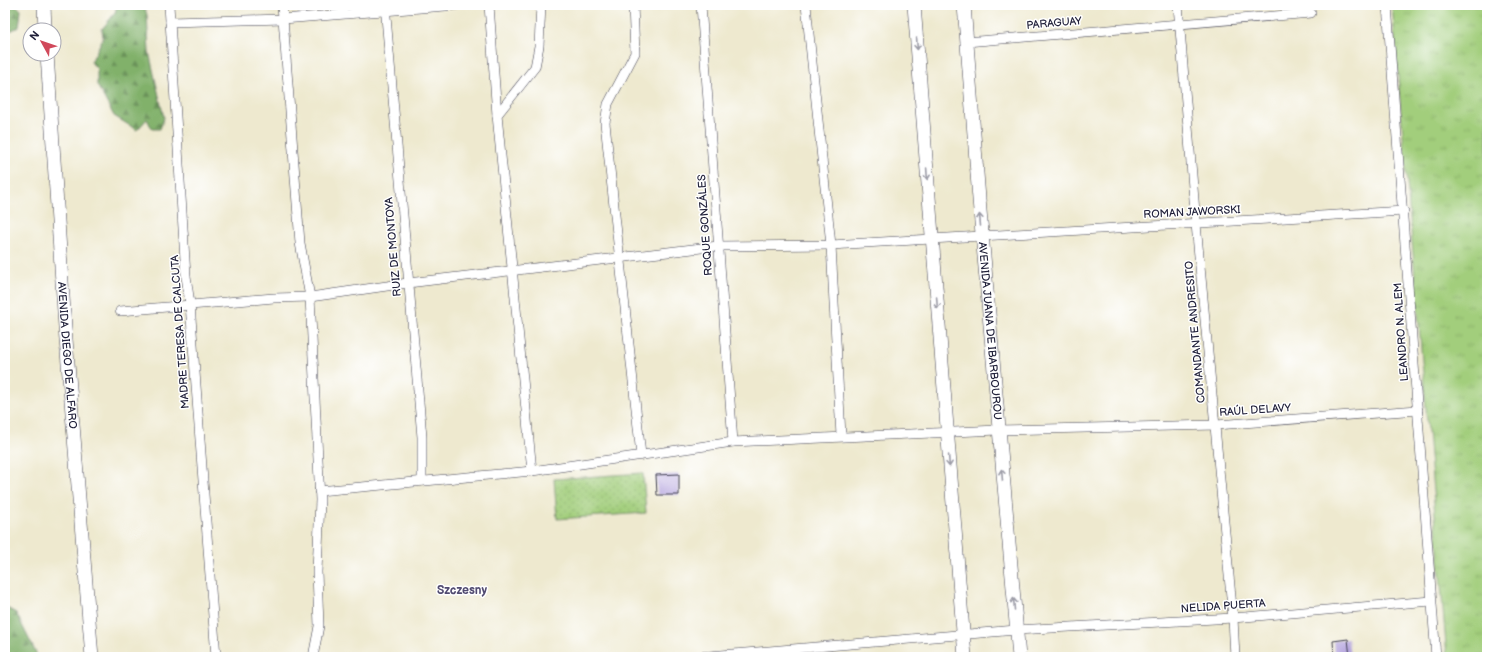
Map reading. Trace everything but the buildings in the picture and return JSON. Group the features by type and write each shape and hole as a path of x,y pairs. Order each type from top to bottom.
{"main road":[{"path":"44,5 45,22"},
{"path":"914,5 965,657"},
{"name":"AVENIDA JUANA DE IBARBOUROU","path":"964,5 1018,657"},
{"name":"AVENIDA DIEGO DE ALFARO","path":"48,62 65,327 92,657"}],"street":[{"name":"MADRE TERESA DE CALCUTA","path":"169,5 186,276 190,304 216,657"},
{"path":"282,5 300,243 310,297 319,491 317,572 320,626 313,657"},
{"path":"170,22 283,19 385,8 458,5"},
{"path":"319,491 532,471 497,115 489,5"},
{"path":"497,115 535,67 539,46 541,5"},
{"path":"633,5 635,53 608,104 605,123 641,455"},
{"name":"ROQUE GONZÁLES","path":"701,5 733,442"},
{"path":"806,5 831,244 840,436"},
{"name":"COMANDANTE ANDRESITO","path":"1178,5 1196,224 1233,618 1235,657"},
{"name":"LEANDRO N. ALEM","path":"1387,5 1404,211 1436,657"},
{"name":"RUIZ DE MONTOYA","path":"385,8 422,437 422,481"},
{"name":"PARAGUAY","path":"966,42 1311,13"},
{"name":"ROMAN JAWORSKI","path":"120,311 190,304 310,297 408,283 718,246 831,244 932,239 1404,211"},
{"name":"RAÚL DELAVY","path":"532,471 733,442 998,430 1216,425 1418,410"},
{"name":"NELIDA PUERTA","path":"697,657 755,655 1016,630 1233,618 1431,601"}],"green space":[{"path":"5,5 16,5 21,10 19,27 5,33"},
{"path":"117,5 144,5 147,15 149,52 164,118 160,129 152,129 147,119 137,130 114,116 97,85 97,69 91,62 103,38 102,29 115,13"},
{"path":"1392,5 1487,5 1487,657 1447,657"},
{"path":"643,473 646,513 557,519 554,479"},
{"path":"5,607 16,613 38,657 5,657"}],"district":[{"name":"Szczesny","path":"462,590"}]}
